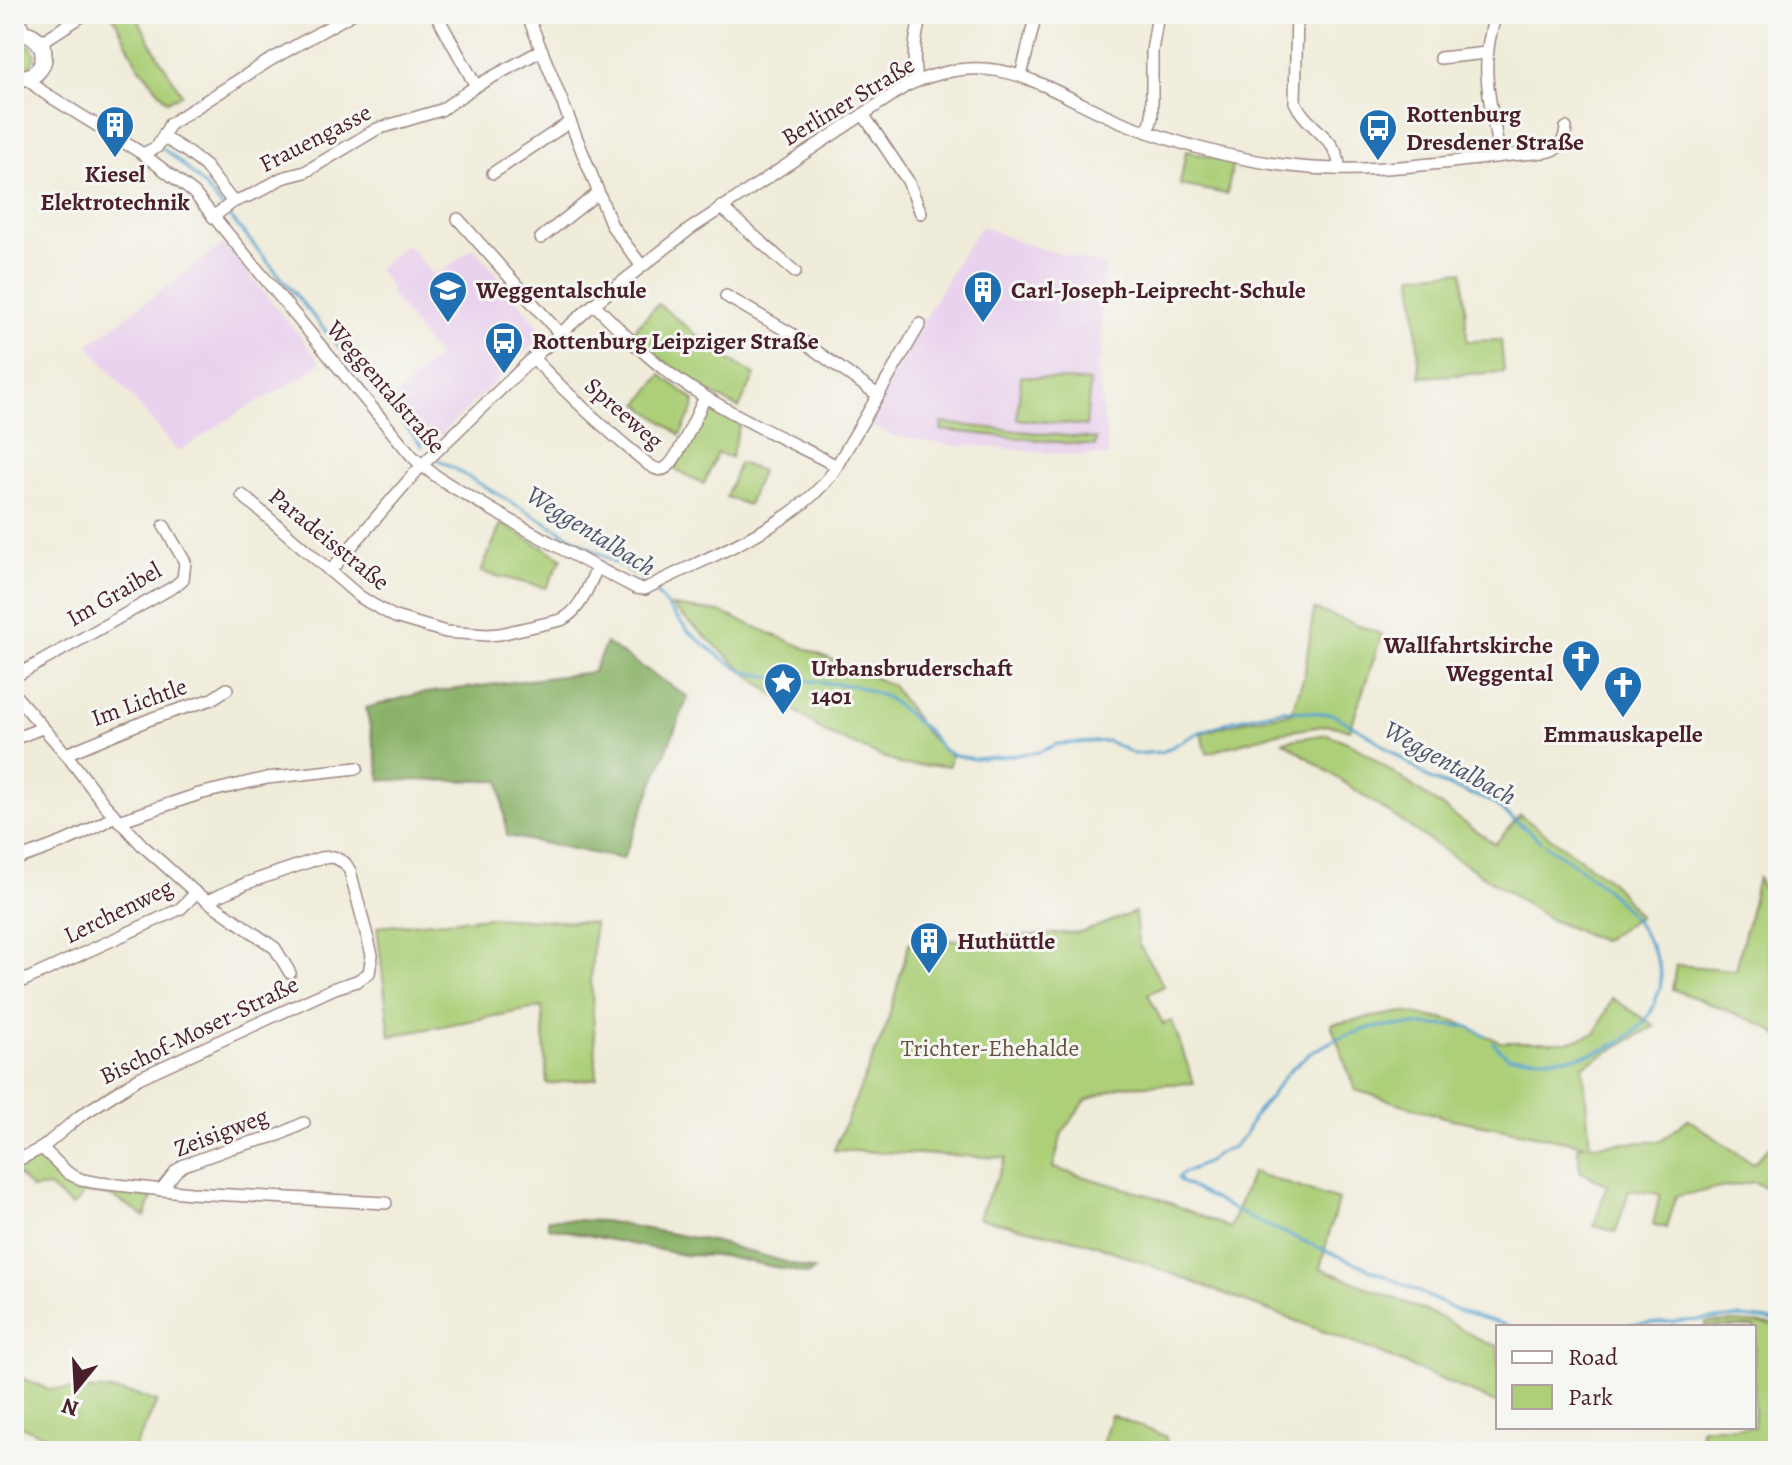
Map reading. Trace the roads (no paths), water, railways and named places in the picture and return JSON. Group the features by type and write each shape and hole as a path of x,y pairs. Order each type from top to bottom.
{"main road":[{"path":"26,30 44,57 26,75"}],"street":[{"path":"26,30 85,14"},
{"path":"143,154 157,147 170,124 196,106 352,14"},
{"path":"436,14 476,86"},
{"path":"527,14 598,193 616,232 641,265"},
{"path":"917,81 914,54 921,14"},
{"path":"1021,76 1036,14"},
{"path":"1148,132 1152,117 1152,51 1158,14"},
{"path":"1297,14 1295,102 1308,123 1335,148 1339,168"},
{"path":"1496,14 1486,53 1487,88 1499,156"},
{"name":"Frauengasse","path":"223,209 282,178 305,172 377,129 441,110 476,86 542,50"},
{"path":"1440,58 1486,53"},
{"name":"Berliner Straße","path":"330,571 421,466 594,304 641,265 721,207 917,81 958,69 990,69 1021,76 1103,115 1178,143 1231,157 1293,167 1382,168 1550,151 1563,140 1566,128"},
{"name":"Weggentalstraße","path":"26,75 49,96 143,154 194,193 223,209"},
{"path":"863,114 908,181 921,213"},
{"path":"493,173 570,122"},
{"name":"Weggentalstraße","path":"163,137 205,166 223,209 421,466 481,503 636,588 645,589 727,550 788,515 816,493 837,466 920,324"},
{"path":"541,238 598,193"},
{"path":"721,207 795,272"},
{"path":"458,219 560,334"},
{"path":"726,296 792,334 878,395"},
{"path":"594,304 660,366 705,397 837,466"},
{"name":"Spreeweg","path":"533,358 596,421 657,470 664,469 674,459 705,397"},
{"name":"Paradeisstraße","path":"242,495 370,603 395,617 446,632 500,634 568,617 577,607 597,568"},
{"name":"Im Graibel","path":"14,677 183,579 185,562 164,526"},
{"name":"Im Lichtle","path":"66,754 153,718 212,699 227,689"},
{"path":"14,694 142,845 196,893 275,948 290,973"},
{"path":"14,739 42,728"},
{"path":"14,860 117,818 199,794 267,778 357,768"},
{"name":"Bischof-Moser-Straße","path":"14,1162 42,1148 80,1116 139,1078 369,973 372,955 350,871 345,863 334,857 320,858 247,883 207,901"},
{"name":"Lerchenweg","path":"14,985 180,909 196,893"},
{"name":"Zeisigweg","path":"161,1190 184,1165 279,1135 304,1123"},
{"path":"42,1148 68,1173 82,1180 161,1190 386,1203"}],"waterway":[{"name":"Weggentalbach","path":"163,149 195,176 222,207"},
{"name":"Weggentalbach","path":"227,213 422,446"},
{"name":"Weggentalbach","path":"439,460 645,580 688,631 744,672 856,686 888,698 928,731 943,750 953,755 974,759 1039,752 1058,744 1108,741 1134,754 1162,752 1198,733 1234,720 1284,710 1332,714 1366,733 1430,779 1492,802 1541,841"},
{"name":"Weggentalbach","path":"1493,1043 1508,1057 1562,1058 1594,1053 1632,1034 1647,1018 1660,988 1661,972 1657,959 1631,915 1592,877 1546,845"},
{"name":"Weggentalbach","path":"1485,1035 1467,1026 1415,1025 1373,1027 1336,1039 1307,1055 1286,1074 1255,1114 1245,1135 1232,1148 1218,1153 1178,1178 1252,1219 1388,1277 1456,1310 1505,1325"},
{"name":"Weggentalbach","path":"1630,1325 1742,1317 1778,1321"}],"place":[{"name":"Kiesel Elektrotechnik","path":"115,159"},
{"name":"Rottenburg Dresdener Straße","path":"1378,162"},
{"name":"Weggentalschule","path":"448,324"},
{"name":"Carl-Joseph-Leiprecht-Schule","path":"983,324"},
{"name":"Rottenburg Leipziger Straße","path":"504,375"},
{"name":"Wallfahrtskirche Weggental","path":"1581,693"},
{"name":"Urbansbruderschaft 1401","path":"783,716"},
{"name":"Emmauskapelle","path":"1623,719"},
{"name":"Huthüttle","path":"929,975"}],"park label":[{"name":"Trichter-Ehehalde","path":"990,1048"}]}
